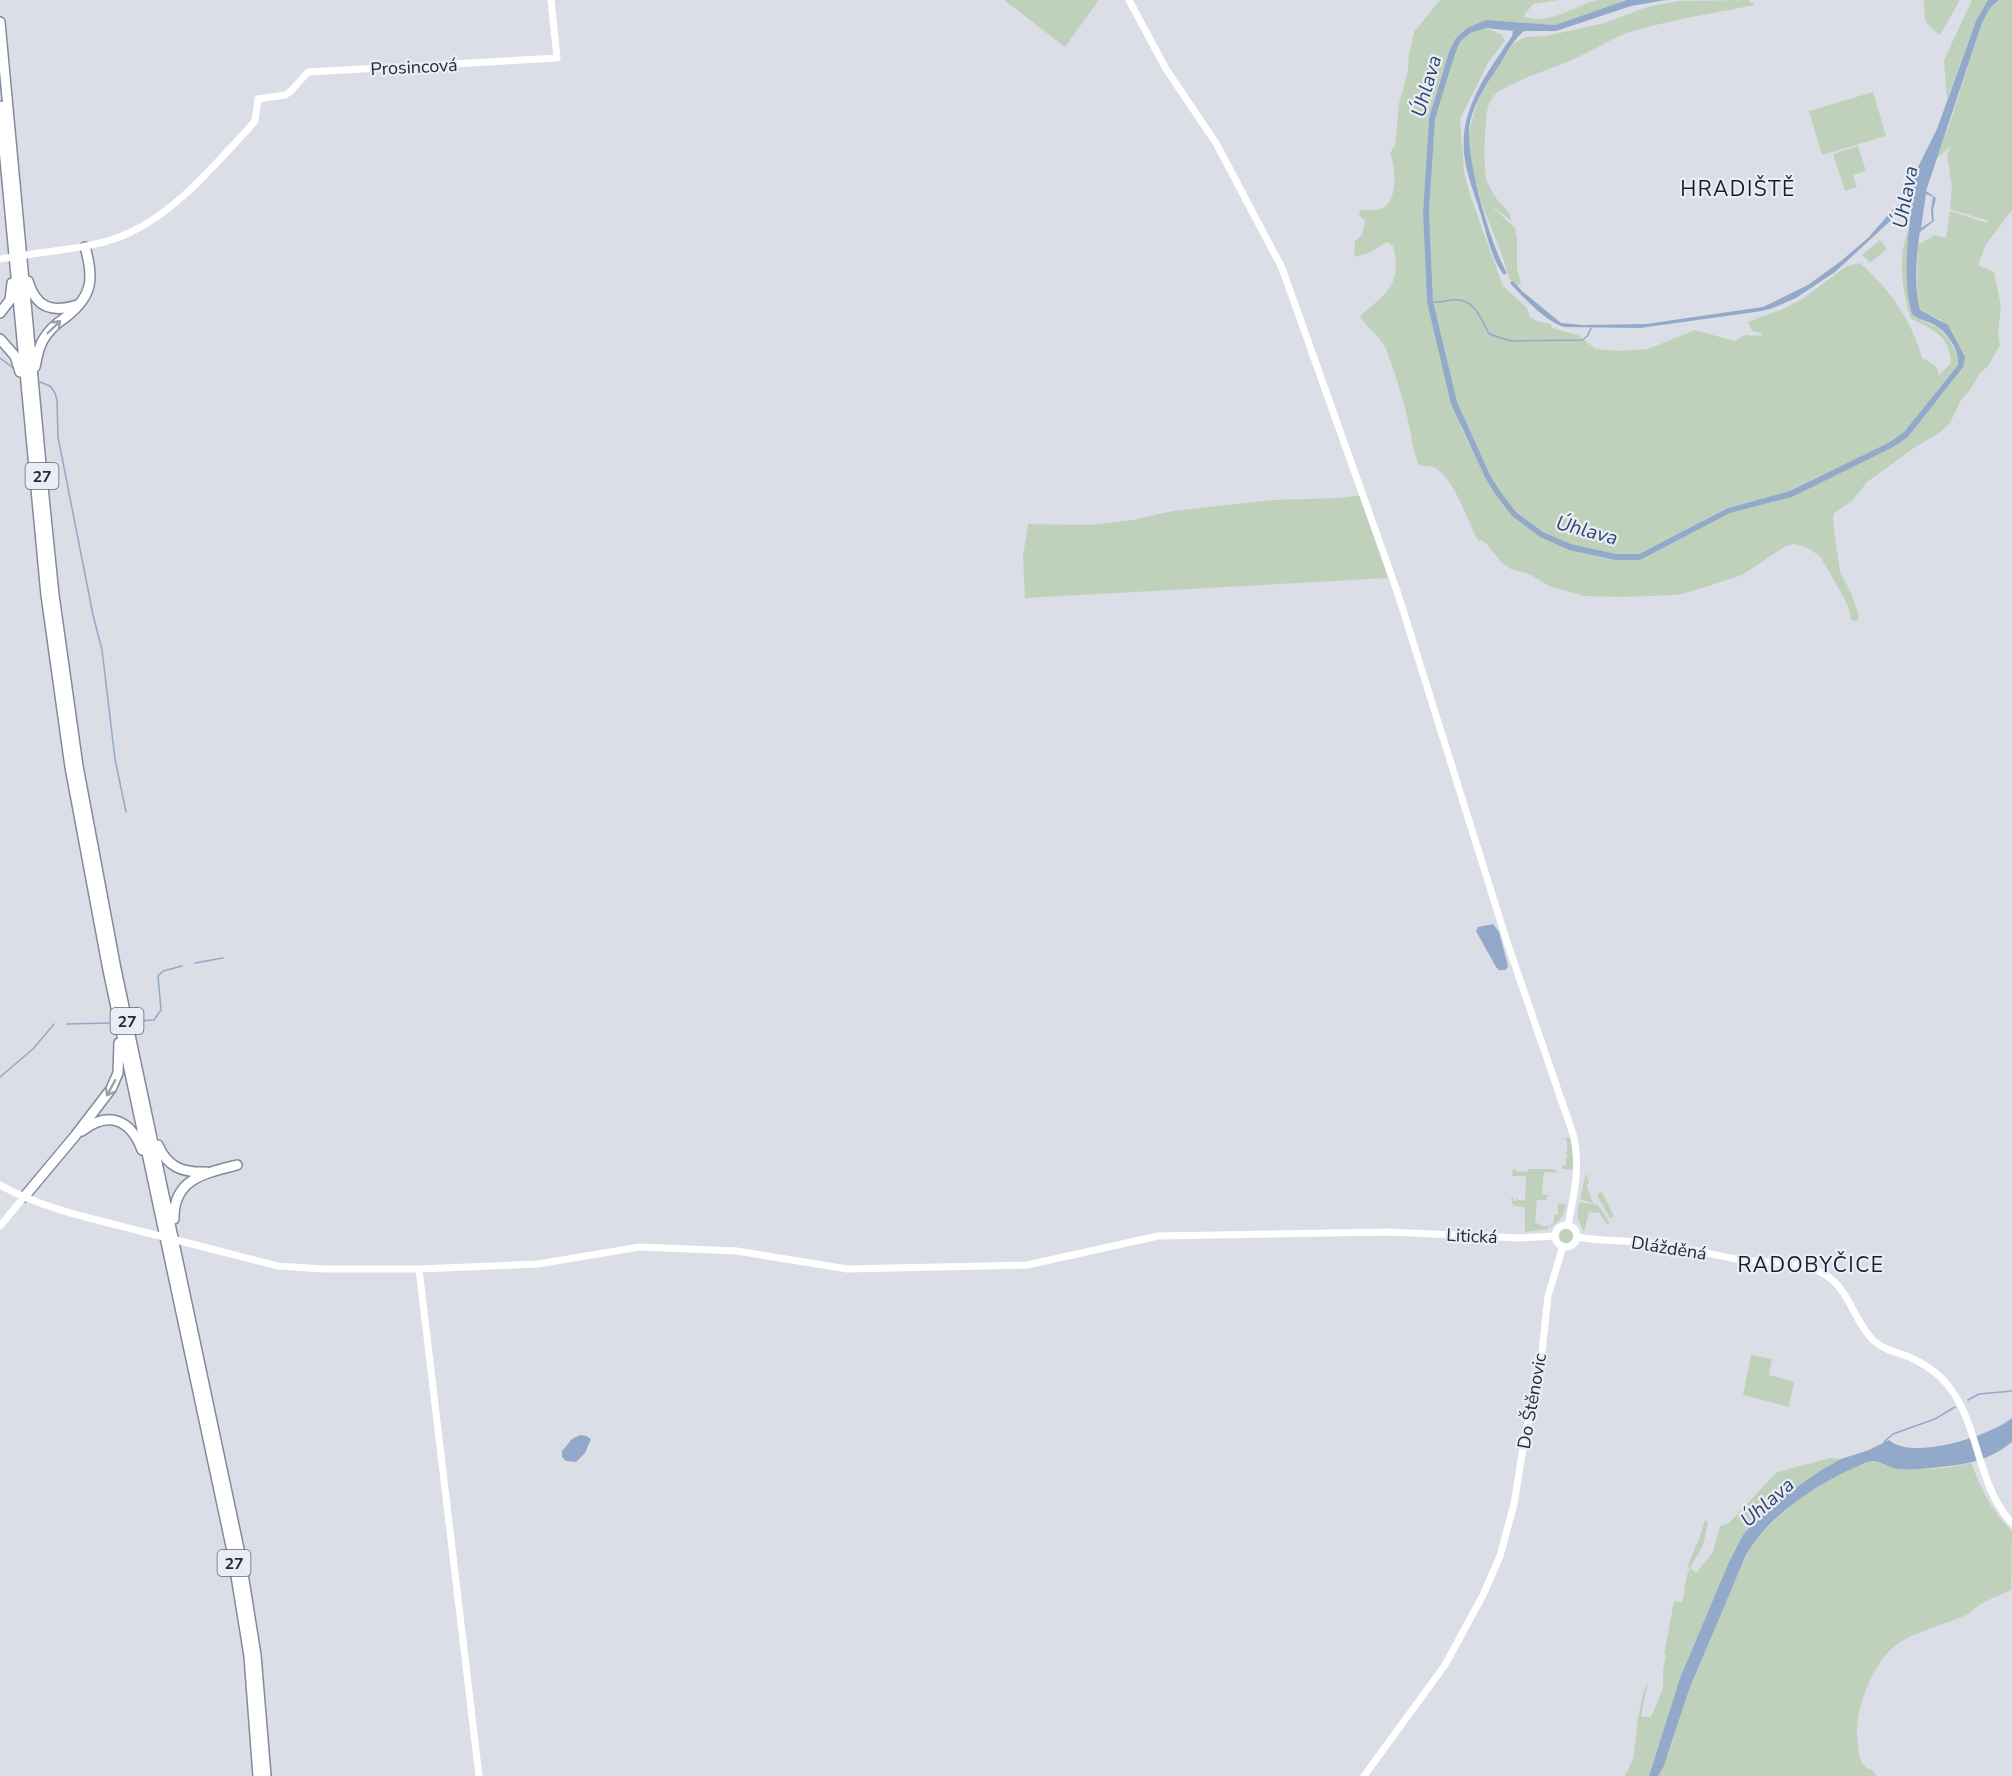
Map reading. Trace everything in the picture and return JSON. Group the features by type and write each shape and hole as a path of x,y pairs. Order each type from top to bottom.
{"highway":[{"name":"27","path":"0,22 54,595 78,766 108,928 230,1500 258,1665 266,1776"},
{"name":"27","path":"0,106 46,595 70,767 117,1011 232,1551 249,1656 258,1776"},
{"path":"16,192 21,208 27,280 34,297 44,305 56,309 79,304"},
{"path":"34,398 37,390 35,370 42,341 87,294 91,274 85,246"},
{"path":"0,314 11,295 13,248"},
{"path":"0,339 11,350 20,370 24,408 28,417"},
{"path":"24,1197 111,1089 118,1073 120,1060 117,1011"},
{"path":"147,1114 158,1147 168,1162 181,1170 192,1173 208,1172 237,1165"},
{"path":"75,1136 101,1120 113,1120 124,1124 140,1142 152,1175"},
{"path":"176,1248 174,1212 176,1200 188,1183 208,1172"}],"street":[{"name":"Prosincová","path":"85,246 127,234 161,214 198,181 250,127 255,121 258,99 279,96 291,91 308,72 557,58 551,0"},
{"path":"1129,0 1166,69 1216,142 1282,268 1398,594 1508,942 1576,1145 1577,1171 1568,1225"},
{"path":"0,259 85,246"},
{"name":"Litická","path":"0,1185 56,1209 144,1232 278,1266 324,1269 419,1269 538,1264 640,1247 737,1251 847,1269 1027,1265 1158,1236 1389,1232 1519,1238 1555,1236"},
{"path":"0,1226 24,1197"},
{"path":"1568,1225 1575,1230 1577,1237 1572,1245 1563,1246 1557,1242 1555,1236 1560,1227 1568,1225"},
{"name":"Dlážděná","path":"1577,1237 1663,1244 1732,1258 1798,1266 1816,1270 1829,1277 1841,1288 1864,1330 1874,1341 1927,1366 1949,1387 1957,1398 1970,1429 1996,1501 2012,1523"},
{"name":"Do Štěnovic","path":"1364,1776 1445,1665 1483,1594 1500,1556 1514,1504 1525,1436 1541,1361 1547,1304 1563,1246"},
{"path":"419,1269 479,1776"}],"green space":[{"path":"1004,0 1099,0 1065,47"},
{"path":"1559,0 1533,4 1525,14 1525,17 1544,19 1598,0 1627,0 1555,25 1486,20 1455,38 1429,118 1423,212 1427,302 1462,430 1495,494 1512,516 1540,537 1569,550 1615,560 1640,560 1730,513 1792,497 1908,437 1965,357 1941,320 1920,310 1917,299 1918,245 1934,235 1946,238 1950,211 1987,223 1988,221 1950,209 1952,187 1947,156 1950,147 1936,159 1982,23 1990,8 1999,0 2012,0 2012,210 1986,244 1978,265 1994,272 2001,306 1998,332 2000,345 1988,366 1980,373 1961,400 1950,423 1867,482 1852,501 1834,513 1833,521 1840,572 1859,616 1857,621 1851,620 1848,606 1820,556 1804,546 1793,544 1784,547 1742,575 1677,595 1584,596 1549,586 1529,574 1511,569 1502,563 1486,543 1478,541 1455,492 1444,475 1435,468 1419,465 1401,393 1386,349 1360,316 1385,294 1394,279 1396,259 1393,246 1387,242 1369,253 1354,257 1355,241 1362,235 1365,221 1359,215 1360,210 1383,208 1388,204 1393,191 1394,166 1390,153 1395,145 1399,104 1408,70 1414,32 1439,1"},
{"path":"1748,0 1755,5 1676,20 1624,34 1575,58 1519,81 1493,97 1487,113 1485,169 1488,184 1512,221 1490,205 1515,228 1517,268 1521,283 1514,287 1484,210 1471,167 1468,134 1478,100 1514,43 1526,37 1546,36 1605,23 1647,7 1678,1"},
{"path":"1924,0 1960,0 1940,35 1926,20"},
{"path":"1972,0 1988,0 1976,21 1947,99 1944,60"},
{"path":"1486,28 1502,35 1505,41 1489,61 1460,119 1464,171 1470,195 1503,286 1527,308 1530,317 1536,321 1551,324 1552,328 1578,335 1596,349 1619,351 1648,349 1695,330 1734,341 1745,335 1762,336 1761,333 1752,331 1748,322 1785,308 1802,299 1847,266 1860,263 1890,294 1906,318 1922,358 1936,367 1938,376 1951,363 1947,346 1933,330 1911,319 1905,297 1902,261 1905,238 1909,228 1909,301 1922,321 1938,327 1949,339 1959,358 1958,365 1904,432 1890,442 1790,491 1728,508 1639,554 1616,554 1571,544 1543,532 1516,512 1490,475 1457,402 1433,301 1429,212 1435,119 1460,42 1470,33"},
{"path":"1873,92 1886,136 1822,155 1809,111"},
{"path":"1858,146 1866,171 1853,175 1857,187 1845,191 1833,154"},
{"path":"1880,240 1887,249 1870,263 1862,255"},
{"path":"1362,495 1388,578 1025,598 1023,556 1028,524 1091,525 1133,520 1173,511 1273,500 1341,498"},
{"path":"1572,1137 1575,1170 1562,1169 1562,1166 1566,1165 1567,1154 1564,1152 1567,1152 1567,1141 1564,1139"},
{"path":"1513,1169 1527,1172 1528,1169 1554,1169 1558,1173 1544,1172 1542,1194 1553,1196 1547,1196 1546,1200 1537,1200 1535,1222 1544,1227 1549,1225 1548,1229 1525,1232 1525,1207 1513,1206 1511,1198 1513,1197 1513,1201 1525,1199 1526,1176 1512,1176"},
{"path":"1586,1173 1589,1184 1586,1185 1593,1203 1580,1199"},
{"path":"1602,1192 1614,1216 1610,1218 1597,1195"},
{"path":"1579,1202 1598,1205 1610,1223 1607,1224 1599,1213 1589,1212 1584,1232 1577,1217"},
{"path":"1555,1203 1566,1204 1561,1217 1550,1227 1554,1223 1554,1215 1558,1214 1558,1204"},
{"path":"1566,1229 1571,1231 1573,1236 1571,1241 1566,1243 1561,1241 1559,1236 1561,1231"},
{"path":"1751,1355 1772,1359 1769,1375 1794,1382 1789,1407 1743,1395"},
{"path":"1831,1458 1841,1459 1766,1508 1743,1535 1729,1562 1680,1678 1649,1776 1625,1776 1633,1759 1645,1688 1648,1682 1641,1717 1651,1717 1663,1688 1666,1653 1664,1655 1674,1601 1682,1602 1690,1568 1696,1573 1713,1552 1720,1526 1728,1524 1777,1472"},
{"path":"1874,1461 1910,1469 1971,1463 1988,1500 2012,1531 2011,1590 1982,1604 1966,1615 1903,1641 1887,1653 1879,1664 1861,1705 1857,1732 1861,1760 1877,1776 1658,1776 1669,1753 1690,1687 1751,1545 1801,1498 1838,1474"},
{"path":"1705,1520 1708,1522 1703,1546 1690,1568 1687,1567"}],"water":[{"path":"1627,0 1666,0 1631,6 1556,31 1524,31 1512,45 1483,90 1470,122 1471,154 1474,176 1486,221 1507,273 1504,275 1493,254 1469,177 1464,153 1464,136 1471,105 1513,31 1486,28 1470,33 1460,42 1435,119 1429,212 1433,301 1457,402 1490,475 1516,512 1543,532 1571,544 1616,554 1639,554 1728,508 1790,491 1890,442 1904,432 1958,365 1955,349 1946,334 1935,325 1912,314 1907,272 1912,201 1835,272 1796,298 1762,311 1640,328 1565,327 1543,315 1510,283 1513,281 1561,323 1583,325 1646,324 1763,307 1808,285 1868,238 1895,207 1911,195 1915,173 1937,129 1976,21 1988,0 1999,0 1990,8 1982,23 1926,191 1936,198 1933,210 1934,221 1920,232 1917,251 1916,282 1920,310 1948,325 1965,357 1963,367 1908,437 1893,447 1792,497 1730,513 1640,560 1615,560 1569,550 1540,537 1512,516 1485,477 1451,404 1427,302 1423,212 1429,118 1449,52 1455,39 1467,28 1486,20 1555,25","holes":["1926,194 1933,197 1932,221 1921,228"]},
{"path":"1493,924 1499,932 1507,962 1508,967 1505,970 1499,970 1496,967 1476,931 1478,927"},
{"path":"2012,1418 2012,1442 1990,1456 1967,1463 1918,1469 1899,1469 1873,1461 1869,1462 1841,1474 1810,1492 1766,1528 1746,1555 1690,1687 1664,1766 1658,1776 1649,1776 1680,1678 1729,1562 1743,1535 1766,1508 1841,1459 1869,1450 1889,1440 1900,1446 1915,1448 1951,1444 1987,1432"},
{"path":"580,1435 591,1439 585,1453 576,1462 566,1461 562,1457 562,1451 572,1439"}],"waterway":[{"path":"1434,302 1453,300 1466,302 1476,310 1489,334 1511,341 1583,340 1591,328"},
{"path":"0,358 16,370"},
{"path":"40,382 50,386 57,400 58,437 102,650 115,759 126,812"},
{"path":"195,963 223,958"},
{"path":"138,1021 154,1020 161,1010 158,976 163,971 182,966"},
{"path":"67,1024 109,1023"},
{"path":"0,1077 33,1049 54,1024"},
{"path":"1968,1400 1979,1394 2012,1391"},
{"path":"1884,1442 1893,1434 1935,1419 1955,1407"}],"district":[{"name":"HRADIŠTĚ","path":"1738,189"},
{"name":"RADOBYČICE","path":"1811,1265"}],"water label":[{"name":"Úhlava","path":"1426,86"},
{"name":"Úhlava","path":"1905,197"},
{"name":"Úhlava","path":"1587,530"},
{"name":"Úhlava","path":"1767,1502"}]}
